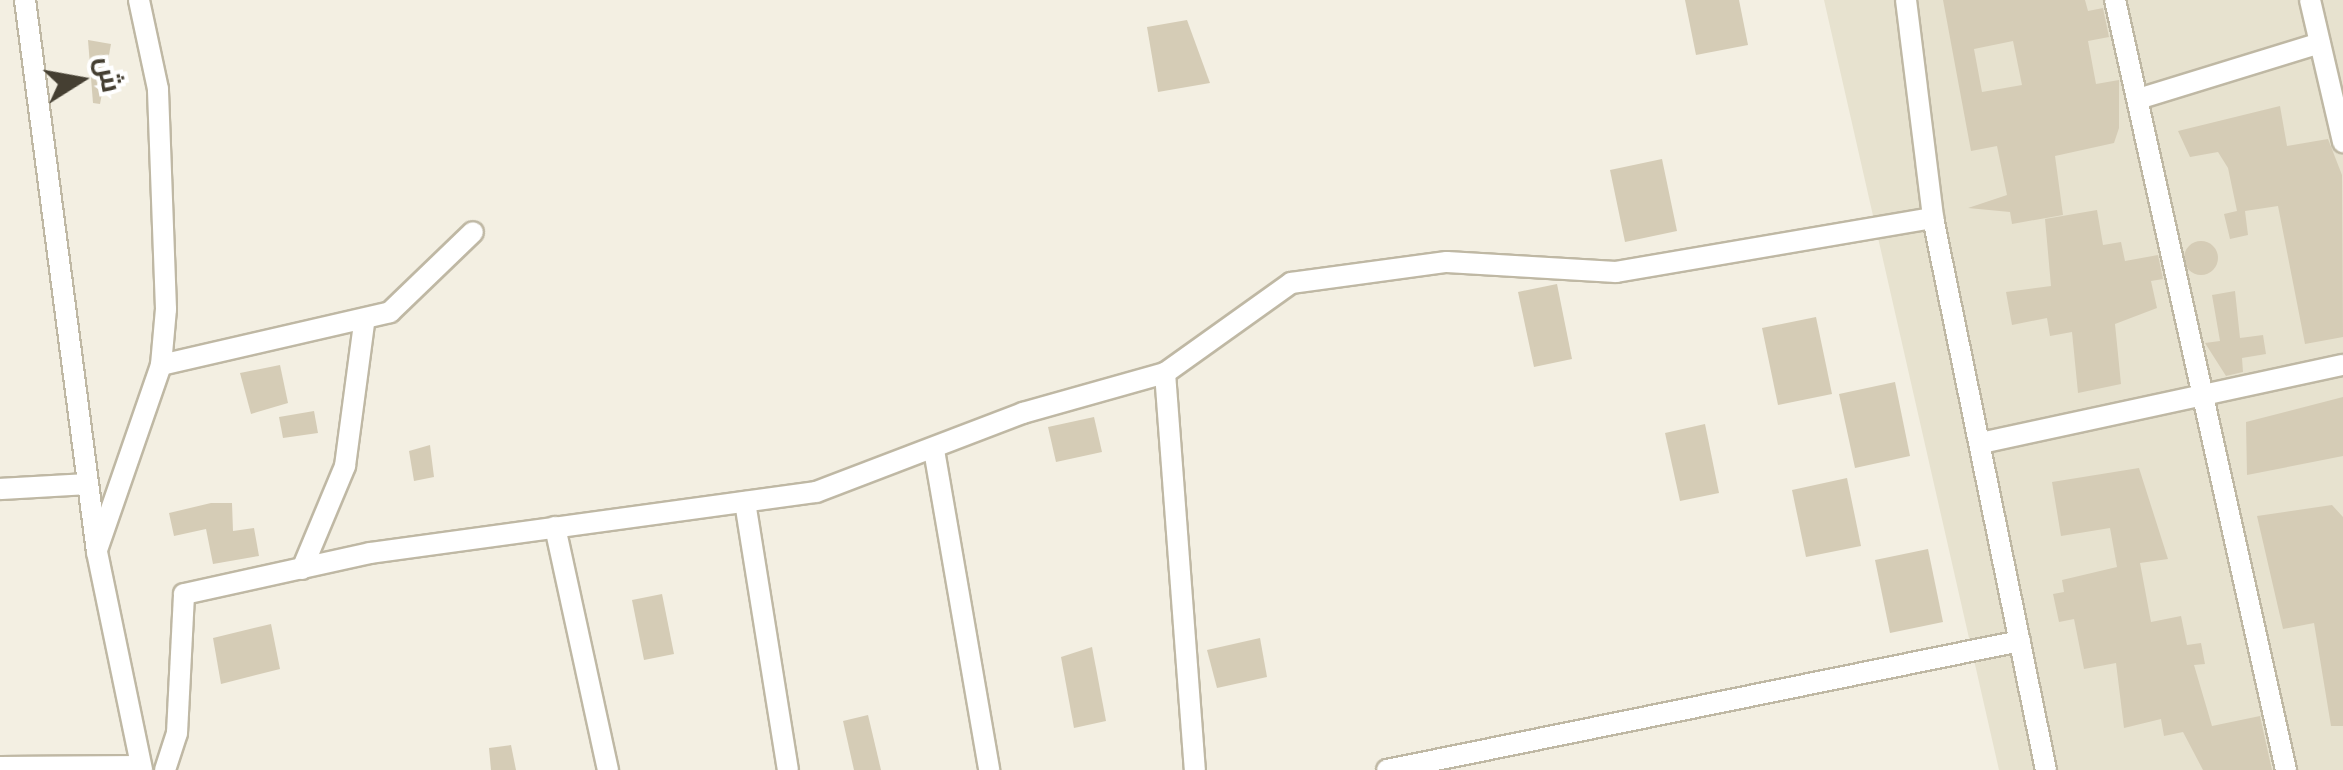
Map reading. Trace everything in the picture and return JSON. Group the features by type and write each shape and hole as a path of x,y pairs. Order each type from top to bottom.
{"street":[{"path":"0,767 141,768 96,552 25,0"},
{"path":"96,552 161,365 168,214 140,0"},
{"path":"1906,0 1933,218 2046,770"},
{"path":"2115,0 2206,395 2286,770"},
{"path":"2310,0 2343,142"},
{"path":"2138,99 2320,43"},
{"path":"165,770 177,733 184,594 302,569 555,528 816,492 1165,373 1291,282 1447,262 1616,272 1933,218"},
{"path":"161,365 364,323 409,300 473,232"},
{"path":"302,569 344,466 364,323"},
{"path":"1982,443 2343,365"},
{"path":"1165,373 1195,770"},
{"path":"934,450 989,770"},
{"path":"0,489 86,484"},
{"path":"745,502 788,770"},
{"path":"555,528 608,770"},
{"path":"1387,770 2020,641"}],"shaded area":[{"path":"1824,0 2343,0 2343,770 1999,770"}],"building":[{"path":"1685,0 1739,0 1748,45 1696,55"},
{"path":"1943,0 2085,0 2088,11 2103,8 2109,37 2088,41 2096,84 2119,80 2119,128 2114,143 2055,156 2063,215 2012,224 2010,212 1968,208 2007,195 1997,146 1971,151","holes":["2013,41 2022,85 1982,92 1974,49"]},
{"path":"1187,20 1210,83 1158,92 1147,27"},
{"path":"88,40 111,44 100,104 93,103"},
{"path":"2280,106 2287,146 2328,139 2342,175 2343,337 2305,344 2278,206 2245,211 2248,235 2230,239 2224,214 2237,211 2228,168 2218,152 2190,157 2178,131"},
{"path":"1662,159 1677,231 1625,242 1610,170"},
{"path":"2097,210 2103,245 2121,242 2125,261 2158,255 2163,279 2151,281 2157,308 2115,324 2121,384 2078,393 2072,332 2050,336 2047,318 2012,325 2006,292 2051,286 2045,219"},
{"path":"2201,241 2213,246 2218,258 2213,270 2201,275 2189,270 2184,258 2189,246"},
{"path":"1557,284 1572,359 1534,367 1518,292"},
{"path":"2235,291 2240,338 2263,335 2266,354 2242,358 2243,372 2226,376 2205,343 2220,341 2212,295"},
{"path":"1816,317 1832,394 1778,405 1762,328"},
{"path":"280,365 288,403 251,414 240,373"},
{"path":"1895,382 1910,456 1855,468 1839,394"},
{"path":"2343,397 2343,456 2247,475 2246,422"},
{"path":"314,411 318,433 283,438 279,417"},
{"path":"1094,417 1102,452 1056,462 1048,427"},
{"path":"1705,424 1719,493 1680,501 1665,433"},
{"path":"430,445 434,477 414,481 409,451"},
{"path":"2139,468 2168,559 2140,563 2151,622 2181,616 2187,645 2201,643 2205,664 2194,665 2212,726 2260,716 2272,770 2203,770 2183,732 2164,736 2161,719 2124,728 2116,663 2084,669 2074,619 2059,622 2053,594 2064,592 2062,580 2117,567 2110,528 2061,536 2052,482"},
{"path":"1847,478 1861,546 1806,557 1792,490"},
{"path":"211,503 232,503 233,531 254,528 259,556 213,564 206,529 174,536 169,513"},
{"path":"2332,505 2343,517 2343,726 2331,726 2314,623 2283,629 2257,516"},
{"path":"1928,549 1943,622 1890,633 1875,560"},
{"path":"662,594 674,654 644,660 632,600"},
{"path":"271,624 280,669 221,684 213,638"},
{"path":"1260,638 1267,677 1217,688 1207,650"},
{"path":"1092,647 1106,721 1074,728 1061,657"},
{"path":"868,715 881,770 854,770 843,721"},
{"path":"511,745 516,770 491,770 489,748"}]}
